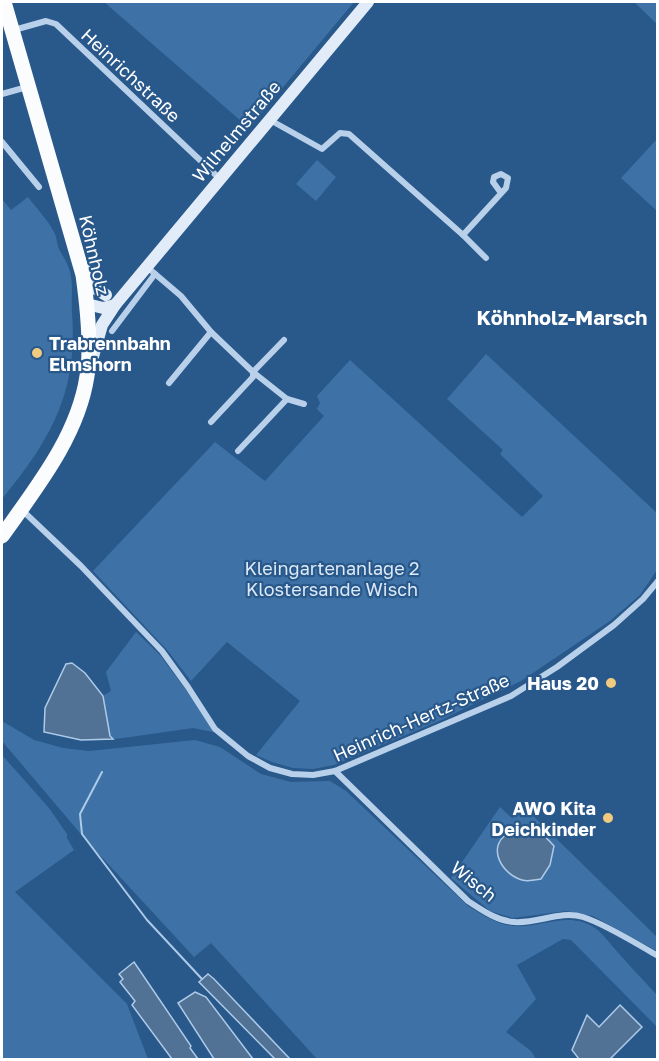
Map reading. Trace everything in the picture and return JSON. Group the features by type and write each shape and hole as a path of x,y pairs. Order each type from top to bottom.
{"main road":[{"name":"Köhnholz","path":"4,2 77,252 87,304 88,374 79,408 64,444 20,508"},
{"name":"Wilhelmstraße","path":"87,304 106,295 117,294 151,271 220,179 368,2"},
{"path":"77,252 96,290 106,295"},
{"name":"Wilhelmstraße","path":"88,374 102,325 132,285"},
{"path":"87,304 103,308 115,305"},
{"path":"2,527 20,508"},
{"path":"2,536 20,508"}],"street":[{"name":"Heinrichstraße","path":"12,30 46,21 56,24 220,179"},
{"path":"2,94 29,86"},
{"path":"270,120 322,149 326,148 340,133 349,134 486,258"},
{"path":"2,142 39,187"},
{"path":"463,235 501,193"},
{"path":"112,331 151,271 181,296 211,332 254,372 287,399 304,404"},
{"path":"169,383 211,332"},
{"path":"211,422 284,340"},
{"path":"238,451 287,399"},
{"name":"Heinrich-Hertz-Straße","path":"20,508 81,566 162,651 189,687 215,729 248,756 270,768 292,774 313,775 335,771 511,696 614,625 644,599 657,580"},
{"name":"Wisch","path":"335,771 468,901 481,910 513,922 567,915 583,917 657,956"}],"green space":[{"path":"104,2 354,2 249,128"},
{"path":"634,2 657,2 657,24"},
{"path":"657,139 657,211 621,178"},
{"path":"317,160 336,177 316,201 296,184"},
{"name":"Trabrennbahn Elmshorn","path":"28,197 56,236 59,249 70,272 73,341 65,391 58,413 34,456 2,499 2,199 11,210"},
{"name":"Kleingartenanlage 2 Klostersande Wisch","path":"486,354 657,513 657,570 640,595 610,621 521,681 439,721 334,765 313,769 293,768 256,755 300,701 227,642 191,681 168,651 93,571 215,442 265,481 324,416 317,409 320,403 317,396 350,360 522,517 543,496 500,454 503,450 447,399"},
{"path":"136,632 160,655 218,733 193,728 113,739 110,736 103,696 111,691 106,672"},
{"path":"2,721 34,740 63,748 89,751 195,740 220,747 261,774 291,782 330,781 346,791 468,906 485,916 496,922 514,926 575,920 595,928 657,995 657,1027 571,940 563,939 517,965 536,999 506,1032 531,1051 536,1059 317,1059 211,943 194,957 85,839 2,741"},
{"path":"2,755 49,808 67,834 74,850 15,892 127,1004 148,1059 2,1059"},
{"path":"500,807 512,818 524,807 657,937 657,951 593,916 566,911 513,918 490,911 451,878"}],"shaded area":[{"path":"72,663 85,673 103,696 110,736 113,739 81,740 44,732 45,708 66,664"},
{"path":"525,826 539,830 554,846 550,865 541,879 527,881 515,877 503,867 500,860 498,846 501,840 509,833"},
{"path":"134,962 198,1059 172,1059 132,1005 135,1001 120,982 123,979 119,974"},
{"path":"208,974 290,1059 275,1059 199,982"},
{"path":"195,992 206,997 253,1059 214,1059 178,1003"},
{"path":"620,1005 642,1027 610,1059 579,1059 572,1050 587,1015 599,1027"}],"waterway":[{"path":"102,772 80,814 82,834 147,920 202,979"}],"place":[{"name":"Trabrennbahn Elmshorn","path":"37,353"},
{"name":"Haus 20","path":"611,683"},
{"name":"AWO Kita Deichkinder","path":"608,818"}],"district":[{"name":"Köhnholz-Marsch","path":"562,317"}]}
